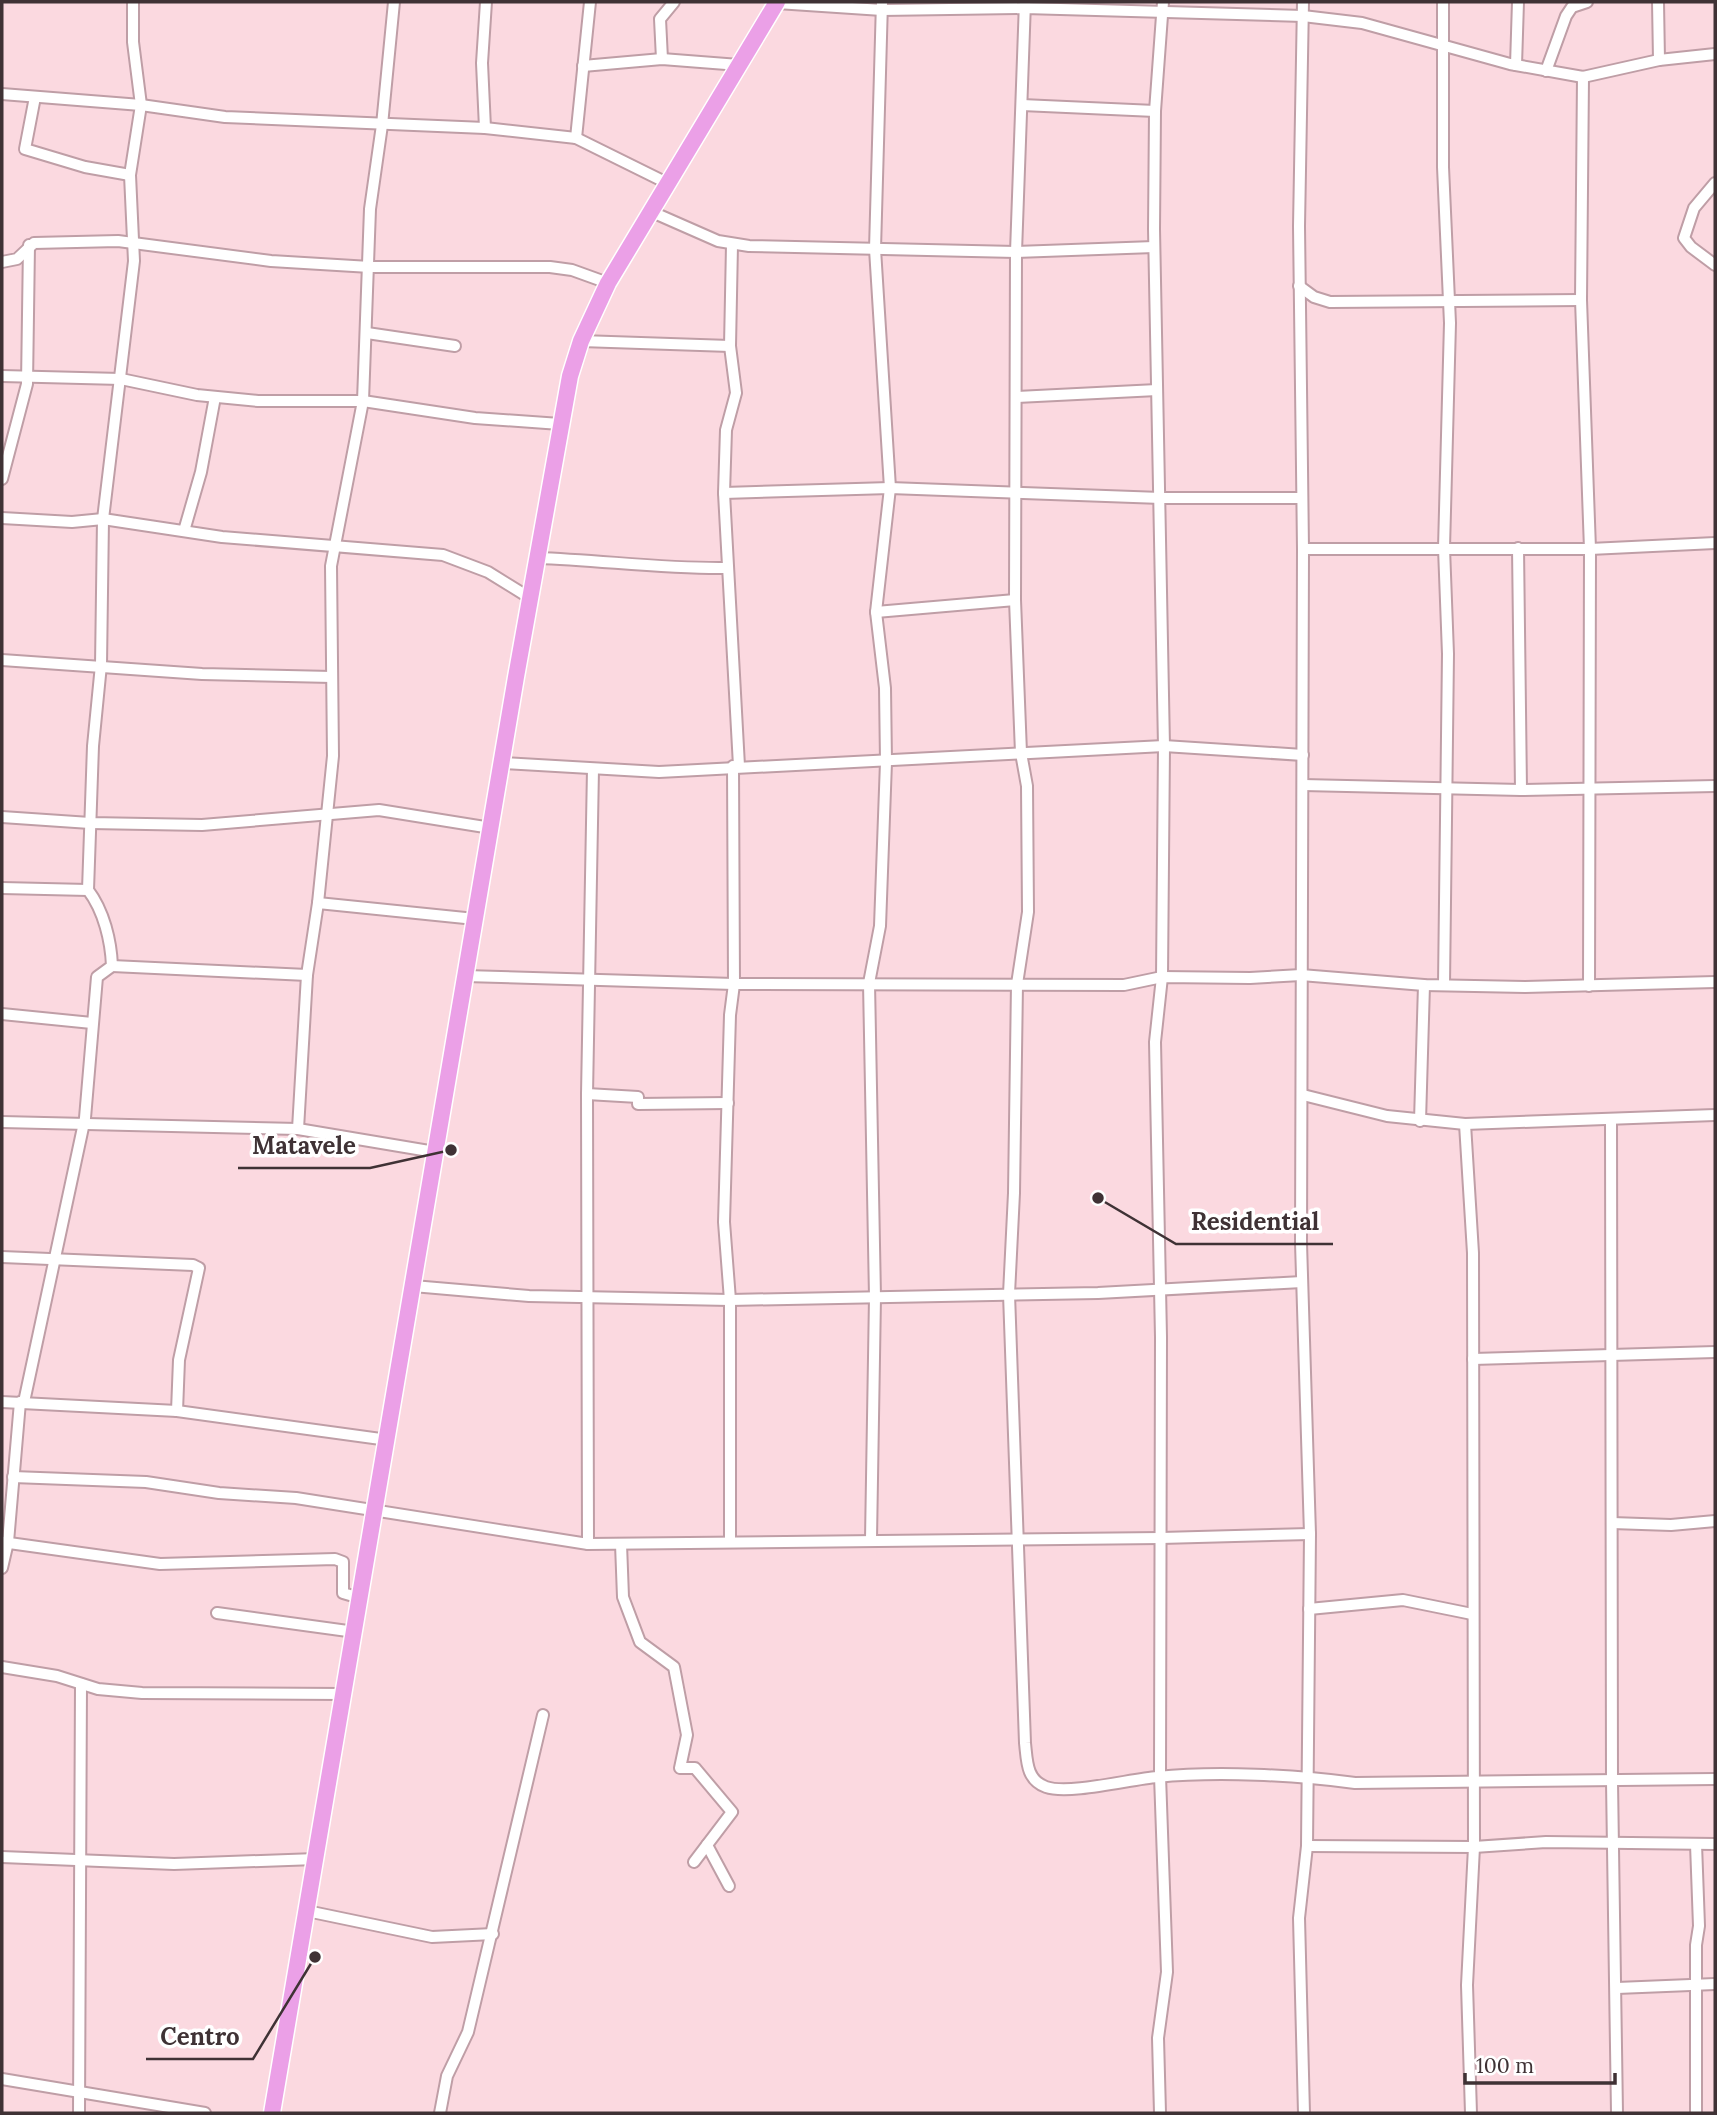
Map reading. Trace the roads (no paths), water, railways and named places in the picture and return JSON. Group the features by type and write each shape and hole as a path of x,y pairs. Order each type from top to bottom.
{"highway":[{"path":"272,2113 560,424 581,341 608,283 777,2"}],"street":[{"path":"112,966 108,934 95,899 88,890 93,746 102,665 103,519 121,379 134,243 130,175 141,105 133,42 133,2"},
{"path":"298,1129 307,975 318,903 333,756 332,547 363,401 370,267 370,209 382,125 394,2"},
{"path":"485,128 482,63 486,2"},
{"path":"576,138 590,2"},
{"path":"662,59 660,19 674,2"},
{"path":"777,2 882,6 1163,7 1303,16 1362,23 1516,65 1583,77 1659,60 1715,54"},
{"path":"1303,2 1299,286 1303,549 1302,1282 1310,1534 1307,1846 1299,1929 1304,2113"},
{"path":"1443,2 1448,300 1444,548 1448,654 1444,985"},
{"path":"1516,65 1518,2"},
{"path":"1546,71 1566,16 1572,7 1587,2"},
{"path":"1658,2 1659,60"},
{"path":"1025,5 1016,253 1018,491 1015,600 1021,753 1027,786 1028,912 1017,984 1014,1192 1009,1294 1016,1541 1025,1743 1030,1774 1037,1782 1054,1789 1160,1776 1307,1777 1355,1783 1715,1779"},
{"path":"871,1539 875,1297 869,983 880,926 886,762 886,708 876,612 890,488 875,249 882,6"},
{"path":"1160,2113 1158,2038 1167,1972 1160,1776 1160,1289 1155,1042 1162,977 1164,746 1154,247 1155,111 1163,7"},
{"path":"583,66 662,59 739,65"},
{"path":"1583,77 1581,300 1590,549 1590,986"},
{"path":"2,94 141,105 225,117 485,128 576,138 668,184"},
{"path":"35,97 25,149 85,167 130,175"},
{"path":"1022,105 1155,111"},
{"path":"1715,183 1694,208 1686,224 1684,238 1691,247 1715,265"},
{"path":"652,212 732,245 1016,253 1154,247"},
{"path":"2,262 17,259 29,245 118,241 271,261 370,267 550,267 572,270 608,283"},
{"path":"2,479 26,391 29,245"},
{"path":"730,1542 730,1300 724,1223 734,984 736,766 724,493 726,430 736,393 730,346 732,245"},
{"path":"1299,286 1314,297 1330,302 1581,300"},
{"path":"367,333 455,346"},
{"path":"581,341 730,346"},
{"path":"2,376 121,379 215,397 258,401 363,401 475,418 560,424"},
{"path":"1017,397 1157,390"},
{"path":"184,531 201,472 215,397"},
{"path":"724,493 890,488 1161,498 1302,498"},
{"path":"2,518 72,522 103,519 184,531 456,558 530,598"},
{"path":"1303,549 1590,549 1715,543"},
{"path":"1518,548 1521,790"},
{"path":"537,558 622,561 673,568 726,568"},
{"path":"876,612 1015,600"},
{"path":"2,660 202,674 332,677"},
{"path":"503,763 659,772 1164,746 1303,755"},
{"path":"588,1544 587,1094 593,768"},
{"path":"1303,785 1447,790 1590,790 1715,786"},
{"path":"2,817 90,823 202,825 379,810 491,828"},
{"path":"2,888 88,890"},
{"path":"318,903 475,919"},
{"path":"2,1568 22,1402 56,1260 84,1124 97,976 112,966 307,975"},
{"path":"465,975 589,977 734,984 1124,985 1162,977 1250,978 1301,975 1424,985 1590,986 1715,982"},
{"path":"1420,1121 1424,985"},
{"path":"2,1014 92,1023"},
{"path":"587,1094 638,1097 638,1104 728,1104"},
{"path":"1303,1095 1420,1121 1465,1124 1715,1115"},
{"path":"1611,1119 1612,1782 1617,2113"},
{"path":"2,1122 298,1129 435,1152"},
{"path":"1465,1124 1473,1253 1471,1781 1474,1847 1467,1985 1471,2113"},
{"path":"2,1257 118,1260 193,1265 199,1268 178,1360 177,1411"},
{"path":"413,1286 589,1298 730,1300 1009,1294 1302,1282"},
{"path":"1473,1359 1715,1352"},
{"path":"2,1402 177,1411 388,1440"},
{"path":"13,1476 146,1482 376,1510 588,1544 871,1539 1016,1541 1310,1534"},
{"path":"1612,1523 1671,1525 1715,1521"},
{"path":"5,1542 22,1547 160,1564 335,1559 343,1562 343,1593 359,1598"},
{"path":"621,1544 623,1597 640,1642 674,1667 687,1735 680,1768 695,1768 732,1812 695,1862"},
{"path":"1309,1603 1325,1608 1403,1600 1472,1614"},
{"path":"217,1613 355,1632"},
{"path":"2,1667 57,1676 81,1684 142,1693 344,1694"},
{"path":"79,2113 81,1684"},
{"path":"439,2113 447,2076 468,2032 543,1715"},
{"path":"1307,1846 1474,1847 1546,1842 1715,1844"},
{"path":"1696,1844 1699,1926 1696,2113"},
{"path":"707,1845 729,1886"},
{"path":"2,1857 82,1858 174,1864 316,1859"},
{"path":"307,1910 432,1937 493,1934"},
{"path":"1617,1988 1715,1984"},
{"path":"2,2079 205,2113"}],"place":[{"name":"Matavele","path":"451,1150"},
{"name":"Residential","path":"1098,1198"},
{"name":"Centro","path":"315,1957"}]}
